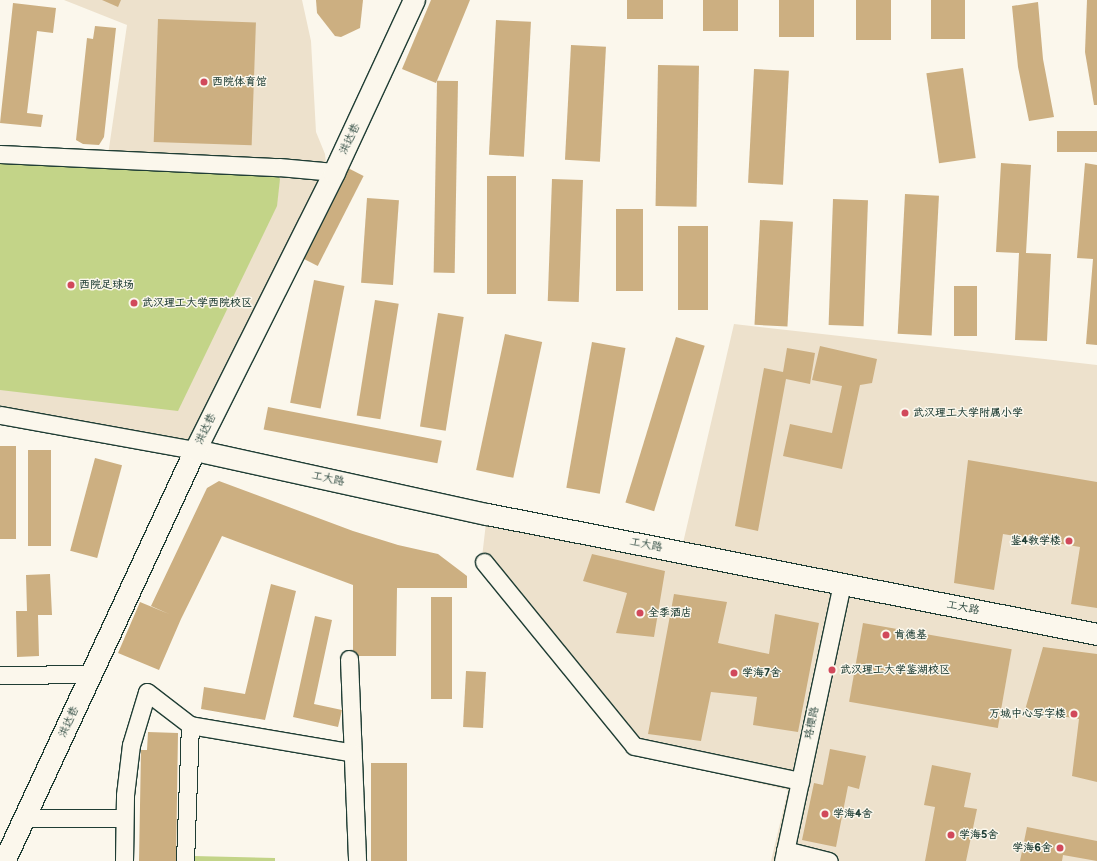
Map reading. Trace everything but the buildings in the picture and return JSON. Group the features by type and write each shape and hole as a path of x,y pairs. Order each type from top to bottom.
{"street":[{"name":"洪达巷","path":"4,861 195,450 334,172 414,0"},
{"path":"0,154 279,167 334,172"},
{"path":"0,415 195,450"},
{"name":"工大路","path":"195,450 495,515 1097,634"},
{"path":"484,562 634,746 800,781"},
{"name":"珞樱路","path":"784,856 842,584"},
{"path":"350,659 357,861"},
{"path":"0,675 91,674"},
{"path":"124,861 124,818 131,745 144,695 147,692 190,725 353,753"},
{"path":"186,861 190,725"},
{"path":"24,818 124,818"},
{"path":"784,856 829,861"}],"shaded area":[{"name":"武汉理工大学西院校区","path":"64,0 302,0 311,41 316,132 325,154 328,183 193,454 0,424 0,150 108,155 127,25"},
{"name":"武汉理工大学鉴湖校区","path":"734,324 1097,365 1097,861 771,861 788,790 636,755 481,566 487,514 683,543"}],"green space":[{"path":"0,163 275,172 280,179 277,206 178,411 0,390"},
{"path":"193,856 275,858 275,861 193,861"}],"place":[{"name":"西院体育馆","path":"204,82"},
{"name":"西院足球场","path":"71,285"},
{"name":"武汉理工大学西院校区","path":"134,303"},
{"name":"武汉理工大学附属小学","path":"905,413"},
{"name":"鉴4教学楼","path":"1069,541"},
{"name":"全季酒店","path":"640,613"},
{"name":"肯德基","path":"886,635"},
{"name":"武汉理工大学鉴湖校区","path":"832,670"},
{"name":"学海7舍","path":"734,673"},
{"name":"万城中心写字楼","path":"1074,714"},
{"name":"学海4舍","path":"825,814"},
{"name":"学海5舍","path":"951,835"},
{"name":"学海6舍","path":"1060,848"}]}
